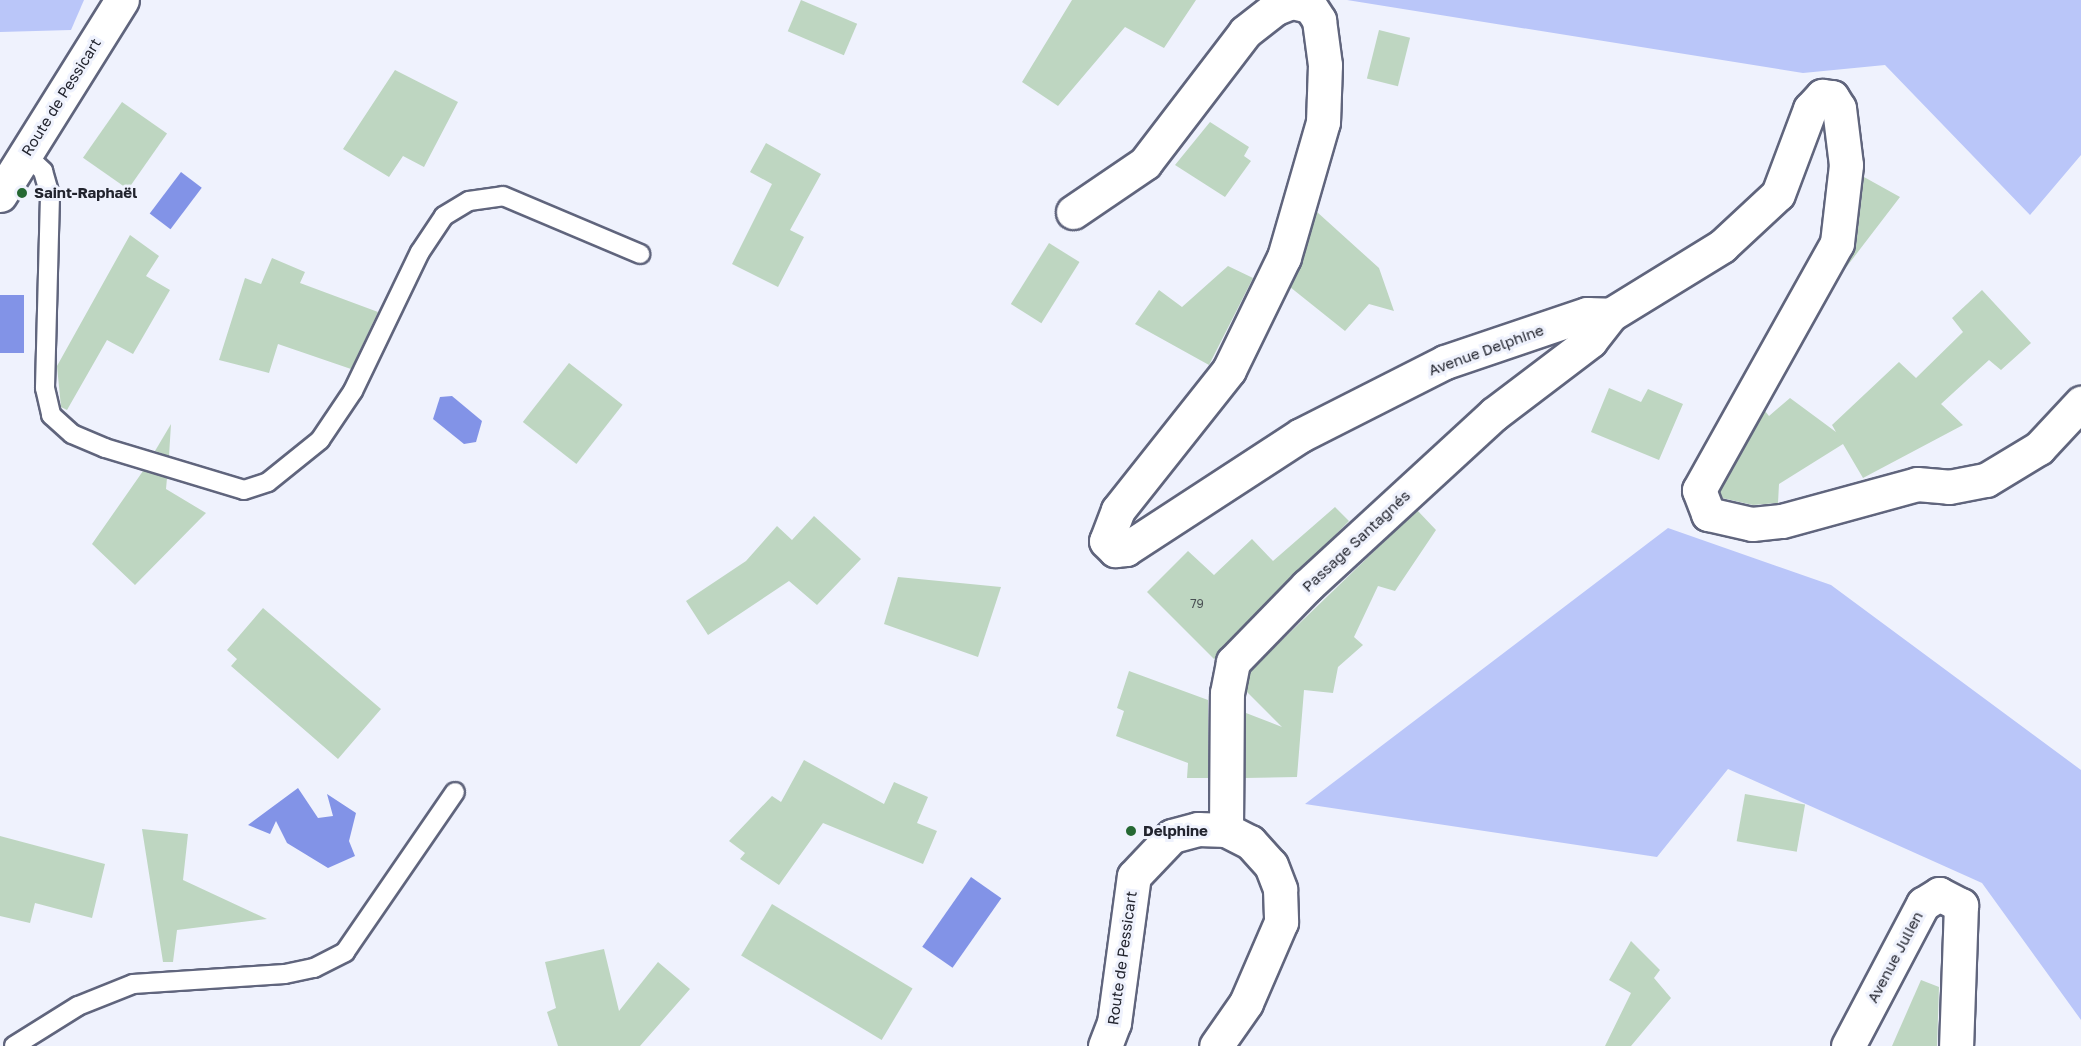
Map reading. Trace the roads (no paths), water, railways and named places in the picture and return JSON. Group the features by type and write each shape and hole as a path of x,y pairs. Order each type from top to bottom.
{"street":[{"name":"Route de Pessicart","path":"0,195 122,0"},
{"name":"Avenue Delphine","path":"1073,212 1144,163 1245,32 1276,9 1292,3 1310,6 1319,20 1325,65 1323,122 1284,257 1229,370 1118,510 1106,541 1115,550 1126,549 1301,435 1445,362 1587,314 1610,315 1722,246 1778,194 1814,101 1832,97 1839,108 1846,165 1837,243 1699,490 1708,514 1752,524 1782,520 1917,484 1949,487 1986,480 2039,448 2081,403"},
{"name":"Passage Santagnés","path":"1226,830 1227,693 1233,662 1494,414 1590,341 1610,315"},
{"name":"Route de Pessicart","path":"1105,1046 1114,1023 1134,876 1172,836 1198,828 1226,830 1250,842 1272,865 1281,890 1281,922 1246,1003 1216,1046"},
{"name":"Avenue Julien","path":"1848,1046 1923,904 1939,894 1961,905 1956,1046"}],"lane":[{"path":"25,154 43,171 50,196 45,388 51,415 72,434 105,448 244,490 268,482 320,440 353,392 420,252 444,216 469,201 503,196 640,254"},
{"path":"14,1046 78,1006 133,984 285,974 314,968 345,952 455,792"}],"water":[{"path":"181,172 202,188 170,229 150,214"},
{"path":"0,295 24,295 24,353 0,353"},
{"path":"452,396 482,421 476,442 464,444 433,419 440,397"},
{"path":"298,788 318,818 333,816 327,794 356,813 349,841 355,856 328,868 287,843 276,821 270,834 248,825"},
{"path":"971,877 1001,898 953,968 922,947"}],"place":[{"name":"Saint-Raphaël","path":"22,193"},
{"name":"Delphine","path":"1131,831"}]}
